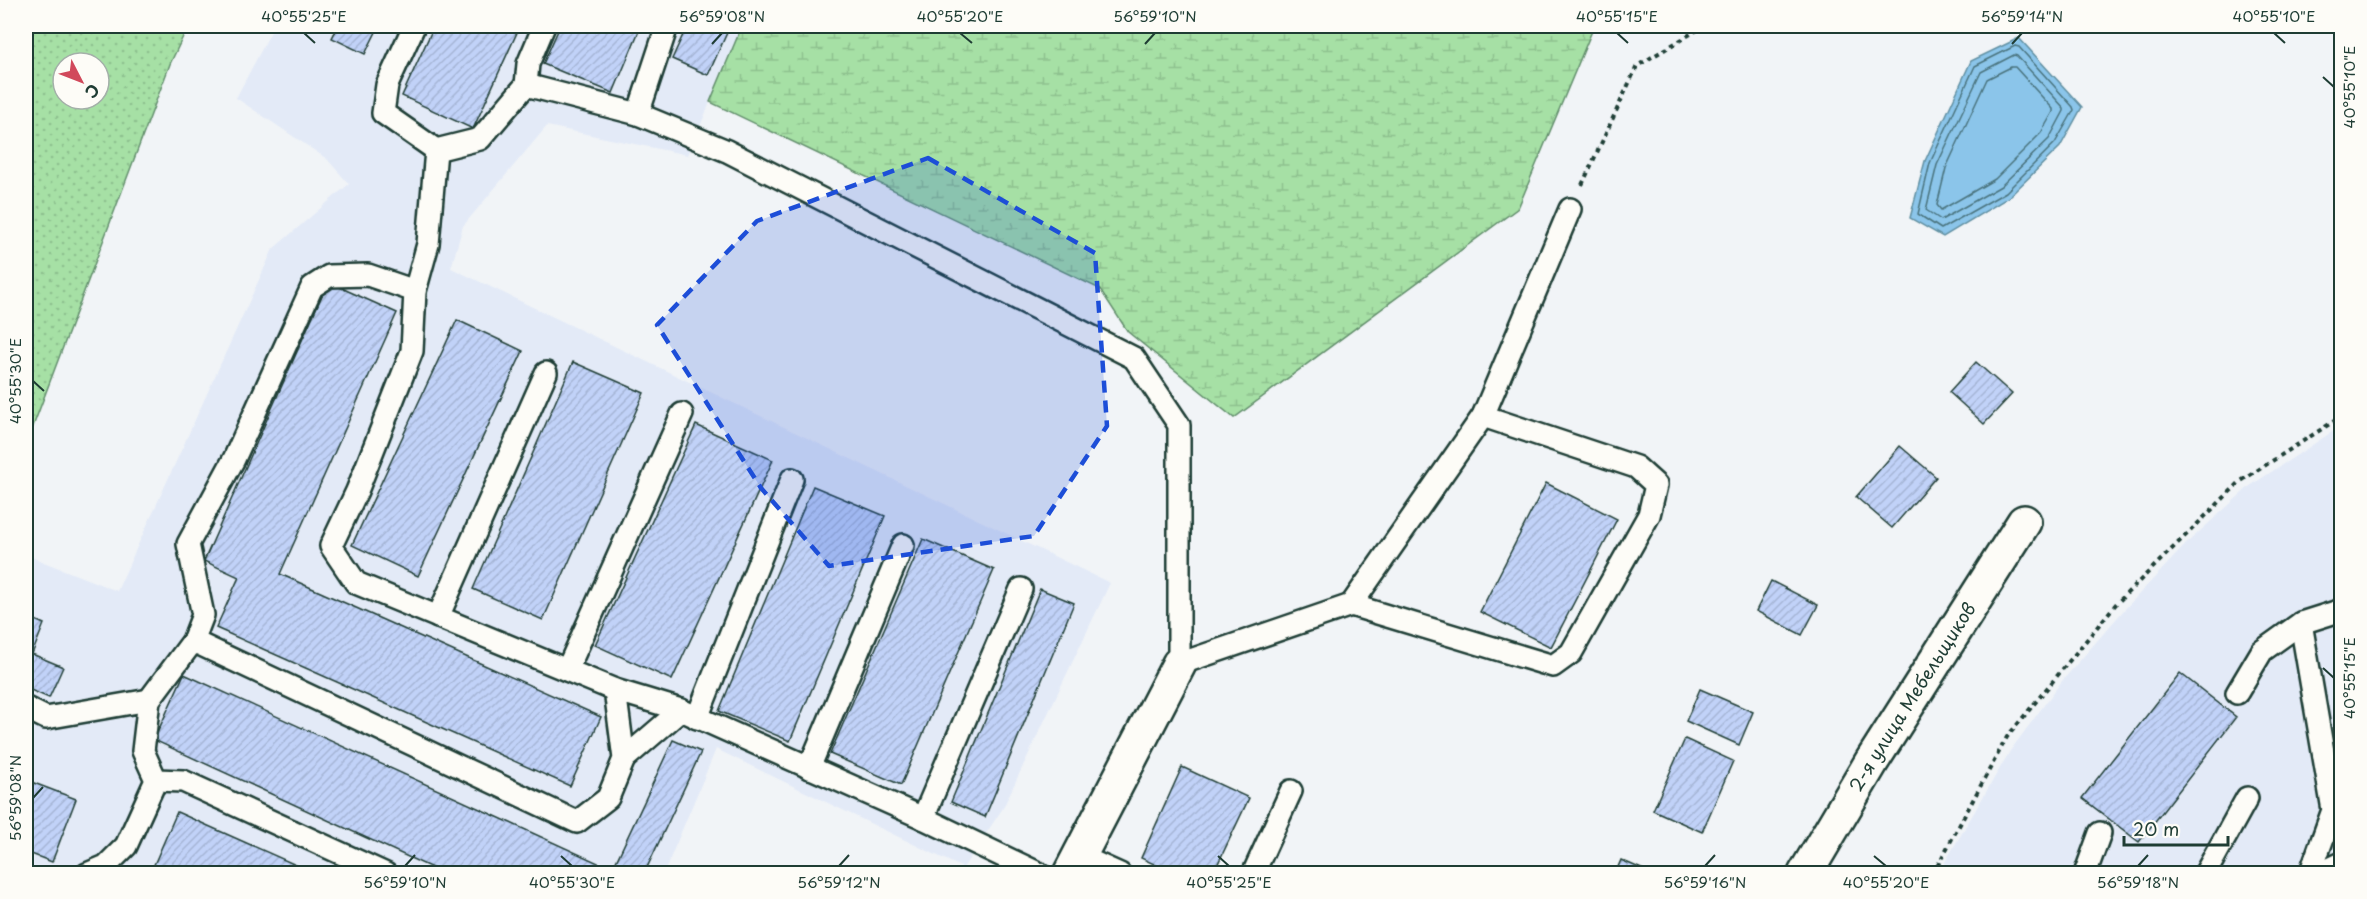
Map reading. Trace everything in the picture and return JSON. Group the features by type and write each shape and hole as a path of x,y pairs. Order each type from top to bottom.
{"street":[{"name":"2-я улица Мебельщиков","path":"1805,873 1872,760 2024,522"},
{"path":"1075,865 1179,664"}],"lane":[{"path":"414,26 387,85 383,113 436,150 480,139 526,85 528,64 544,26"},
{"path":"638,114 667,26"},
{"path":"526,85 638,114 728,150 1134,358 1179,425 1179,664 1352,605 1553,666 1570,653 1649,514 1656,485 1636,468 1483,416"},
{"path":"436,150 428,244 415,291 412,351 357,491 331,546 356,582 615,690 689,714 923,818 1040,873"},
{"path":"1352,605 1483,416 1570,209"},
{"path":"87,873 106,866 126,846 156,780 143,751 149,699 193,641 203,615 188,544 234,459 312,287 329,276 368,275 415,291"},
{"path":"438,617 546,373"},
{"path":"567,670 682,414"},
{"path":"624,759 689,714 792,479"},
{"path":"809,768 903,545"},
{"path":"923,818 1021,589"},
{"path":"2237,693 2262,651 2301,623 2342,610"},
{"path":"2301,623 2333,810 2310,873"},
{"path":"193,641 577,822 608,798 624,759 615,690"},
{"path":"26,708 46,718 149,699"},
{"path":"156,780 183,782 386,873"},
{"path":"1253,873 1291,791"},
{"path":"2205,873 2247,798"},
{"path":"2085,873 2100,832"},
{"path":"2319,873 2342,863"},
{"path":"1075,865 1120,873"}],"path":[{"path":"1570,209 1637,66 1704,26"},
{"path":"1797,26 1818,26"},
{"path":"1933,873 2007,737 2116,604 2241,481 2342,416"}],"highlighted area":[{"path":"928,158 1095,253 1107,426 1034,536 829,566 761,488 657,325 757,221"}],"shaded area":[{"path":"274,26 742,26 688,155 547,126 463,226 451,268 1110,583 1003,808 963,868 716,749 664,873 26,874 26,555 117,591 273,249 349,184 327,159 236,98"},
{"path":"2341,426 2341,873 1938,874 2010,751 2062,681 2124,610 2189,541 2250,486"}],"green space":[{"path":"26,26 188,26 170,64 26,445"},
{"path":"742,26 1594,26 1518,208 1234,418 1128,332 1100,289 710,102"}],"water":[{"path":"2019,38 2082,107 2060,147 2009,197 1943,237 1910,218 1925,161 1971,61"}],"building":[{"path":"338,26 379,26 365,54 332,38"},
{"path":"434,26 520,26 473,129 402,96"},
{"path":"560,26 641,26 613,93 543,64"},
{"path":"687,26 730,26 708,75 672,59"},
{"path":"328,282 397,313 280,574 601,717 570,786 216,628 239,577 204,561"},
{"path":"457,320 523,351 418,576 352,545"},
{"path":"573,362 644,393 543,620 473,589"},
{"path":"1976,362 2012,394 1984,424 1949,392"},
{"path":"696,425 773,460 672,680 595,645"},
{"path":"1900,446 1936,477 1892,528 1856,497"},
{"path":"1546,483 1617,519 1551,647 1480,612"},
{"path":"813,486 885,516 790,741 719,711"},
{"path":"923,539 994,570 901,785 830,754"},
{"path":"1771,581 1818,605 1802,635 1756,611"},
{"path":"1040,589 1074,603 985,817 951,802"},
{"path":"26,616 44,624 32,654 63,667 49,698 26,688"},
{"path":"2180,673 2236,717 2139,842 2082,798"},
{"path":"184,674 618,872 617,874 445,874 154,740"},
{"path":"1700,689 1753,712 1739,745 1686,721"},
{"path":"1685,739 1733,761 1702,832 1653,810"},
{"path":"673,740 701,752 644,874 635,874 615,864"},
{"path":"1182,767 1249,798 1213,874 1175,874 1141,858"},
{"path":"26,780 76,799 52,862 26,852"},
{"path":"177,812 316,874 150,874"},
{"path":"1621,860 1653,874 1615,874"}]}
